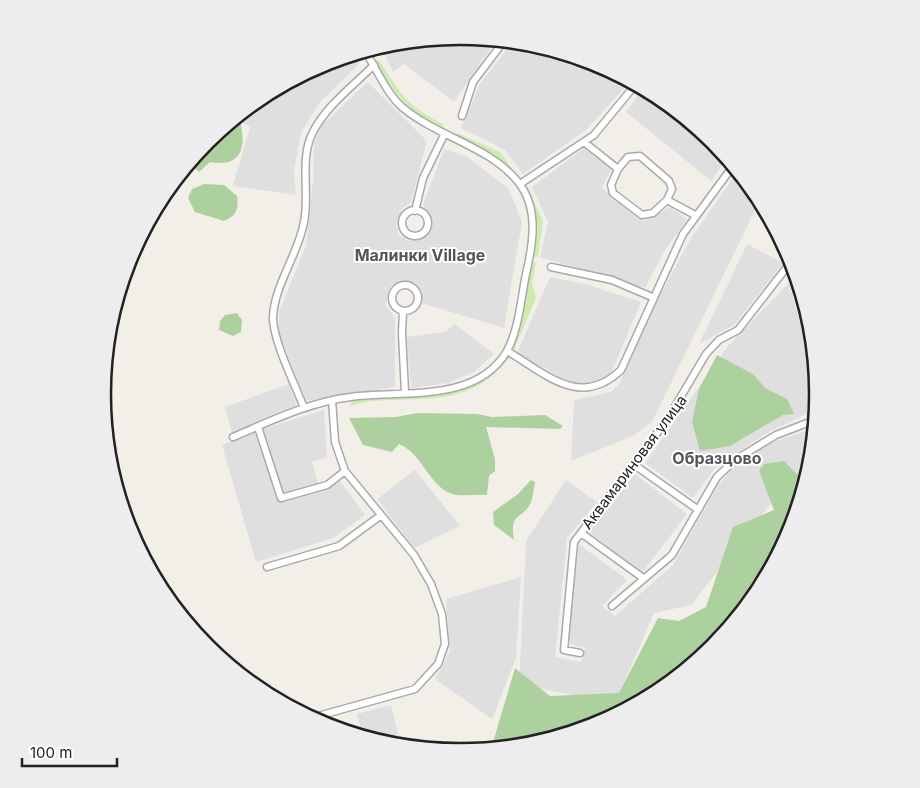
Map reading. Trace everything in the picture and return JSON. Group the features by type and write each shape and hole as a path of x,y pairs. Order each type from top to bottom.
{"street":[{"path":"462,116 473,82 499,47"},
{"path":"233,437 304,408 332,400 453,389 489,370 507,351 517,321 533,239 533,220 520,184 489,157 444,135 420,121 400,106 369,57"},
{"path":"304,408 276,336 274,308 304,225 307,204 306,155 311,135 321,117 374,65"},
{"path":"520,184 584,142 608,121 631,90"},
{"path":"415,211 423,178 444,135"},
{"path":"584,142 618,169"},
{"path":"640,156 670,181 672,188 667,200 653,213 642,215 613,193 611,185 618,169 628,157 640,156"},
{"path":"507,351 574,389 597,387 610,380 621,370 652,297 683,234 695,215 729,172"},
{"path":"667,200 695,215"},
{"path":"415,211 423,214 427,225 424,232 416,236 405,232 402,224 404,216 415,211"},
{"path":"551,267 612,280 652,297"},
{"name":"Аквамариновая улица","path":"580,653 564,650 574,542 668,420 706,354 719,340 738,330 786,270"},
{"path":"400,286 408,286 416,291 418,299 414,307 403,311 396,307 392,295 400,286"},
{"path":"403,311 402,333 405,392"},
{"path":"323,715 415,689 438,664 445,644 442,614 431,584 414,556 345,471 335,442 332,400"},
{"path":"612,606 643,578 660,568 672,555 717,477 736,460 776,435 807,423"},
{"path":"258,427 281,498 327,485 345,471"},
{"path":"633,464 697,509"},
{"path":"267,568 339,546 380,516"},
{"path":"581,533 643,578"}],"shaded area":[{"path":"437,46 491,47 454,102 404,64 393,72 385,54"},
{"path":"507,48 550,57 572,64 625,87 586,130 523,174 505,150 461,128 480,84"},
{"path":"359,61 358,65 319,103 301,133 294,170 296,195 233,186 250,127 242,122 285,92 326,72"},
{"path":"368,82 427,141 411,202 402,209 396,225 399,235 409,241 426,237 432,228 430,215 423,205 444,149 466,156 509,189 522,222 504,328 421,303 422,294 410,281 392,285 388,292 386,305 395,318 395,387 306,401 279,334 279,312 306,246 313,181 314,143 322,125"},
{"path":"639,94 690,132 722,165 711,181 626,112"},
{"path":"584,148 611,169 602,188 645,221 670,207 687,219 664,252 645,288 540,257 548,222 532,187"},
{"path":"733,178 756,209 652,422 631,437 571,461 574,400 611,392 619,384 658,299 691,238"},
{"path":"747,244 783,263 734,325 699,344"},
{"path":"550,277 585,284 641,302 611,373 592,384 573,385 517,353"},
{"path":"789,283 806,348 808,413 765,434 715,468 693,498 645,463 728,346"},
{"path":"455,324 494,354 474,372 448,383 411,388 407,337 445,332"},
{"path":"289,384 297,407 232,433 225,407"},
{"path":"324,410 327,457 312,462 318,484 282,495 263,429"},
{"path":"807,430 796,486 792,477 691,605 654,613 615,704 519,684 526,541 566,480 597,502 567,538 555,657 581,662 585,648 570,644 570,617 579,544 627,580 602,606 615,616 673,565 717,487 736,464 765,445"},
{"path":"257,431 279,502 327,489 340,481 365,515 333,538 256,562 222,445"},
{"path":"415,470 460,526 414,548 377,499"},
{"path":"635,474 687,514 642,573 589,532"},
{"path":"521,577 516,658 492,719 435,679 450,651 446,599"},
{"path":"391,705 399,737 361,728 357,714"}],"green space":[{"path":"378,59 405,98 412,105 444,125 442,129 419,115 403,101 375,61"},
{"path":"240,123 242,147 235,159 229,162 210,162 199,172 195,168 198,164 213,147"},
{"path":"457,133 500,152 516,174 455,136"},
{"path":"204,184 224,185 237,196 238,205 236,212 231,217 224,221 195,212 188,198 192,189"},
{"path":"528,188 543,221 538,257 533,256 536,224 525,190"},
{"path":"532,262 536,263 532,283 536,298 514,350 511,345 522,312"},
{"path":"237,313 242,320 241,332 233,336 219,330 220,321 225,315"},
{"path":"717,355 753,374 765,388 787,399 794,414 783,415 730,446 700,451 692,422 699,389"},
{"path":"507,356 510,357 485,381 458,394 428,399 372,401 352,406 350,404 354,399 455,391 476,383"},
{"path":"417,413 477,414 492,417 545,415 563,426 560,429 486,427 495,459 495,471 489,476 487,495 460,495 452,494 437,484 414,454 407,448 399,444 392,452 363,445 349,418 396,417"},
{"path":"784,461 799,476 790,506 773,548 750,588 707,641 654,684 614,707 550,731 493,741 515,668 550,696 619,693 658,618 679,621 706,607 733,527 774,510 759,471 764,464"},
{"path":"531,480 535,482 532,500 528,508 513,524 514,540 494,525 493,512 518,494"}],"district":[{"name":"Малинки Village","path":"420,255"},
{"name":"Образцово","path":"717,458"}]}
